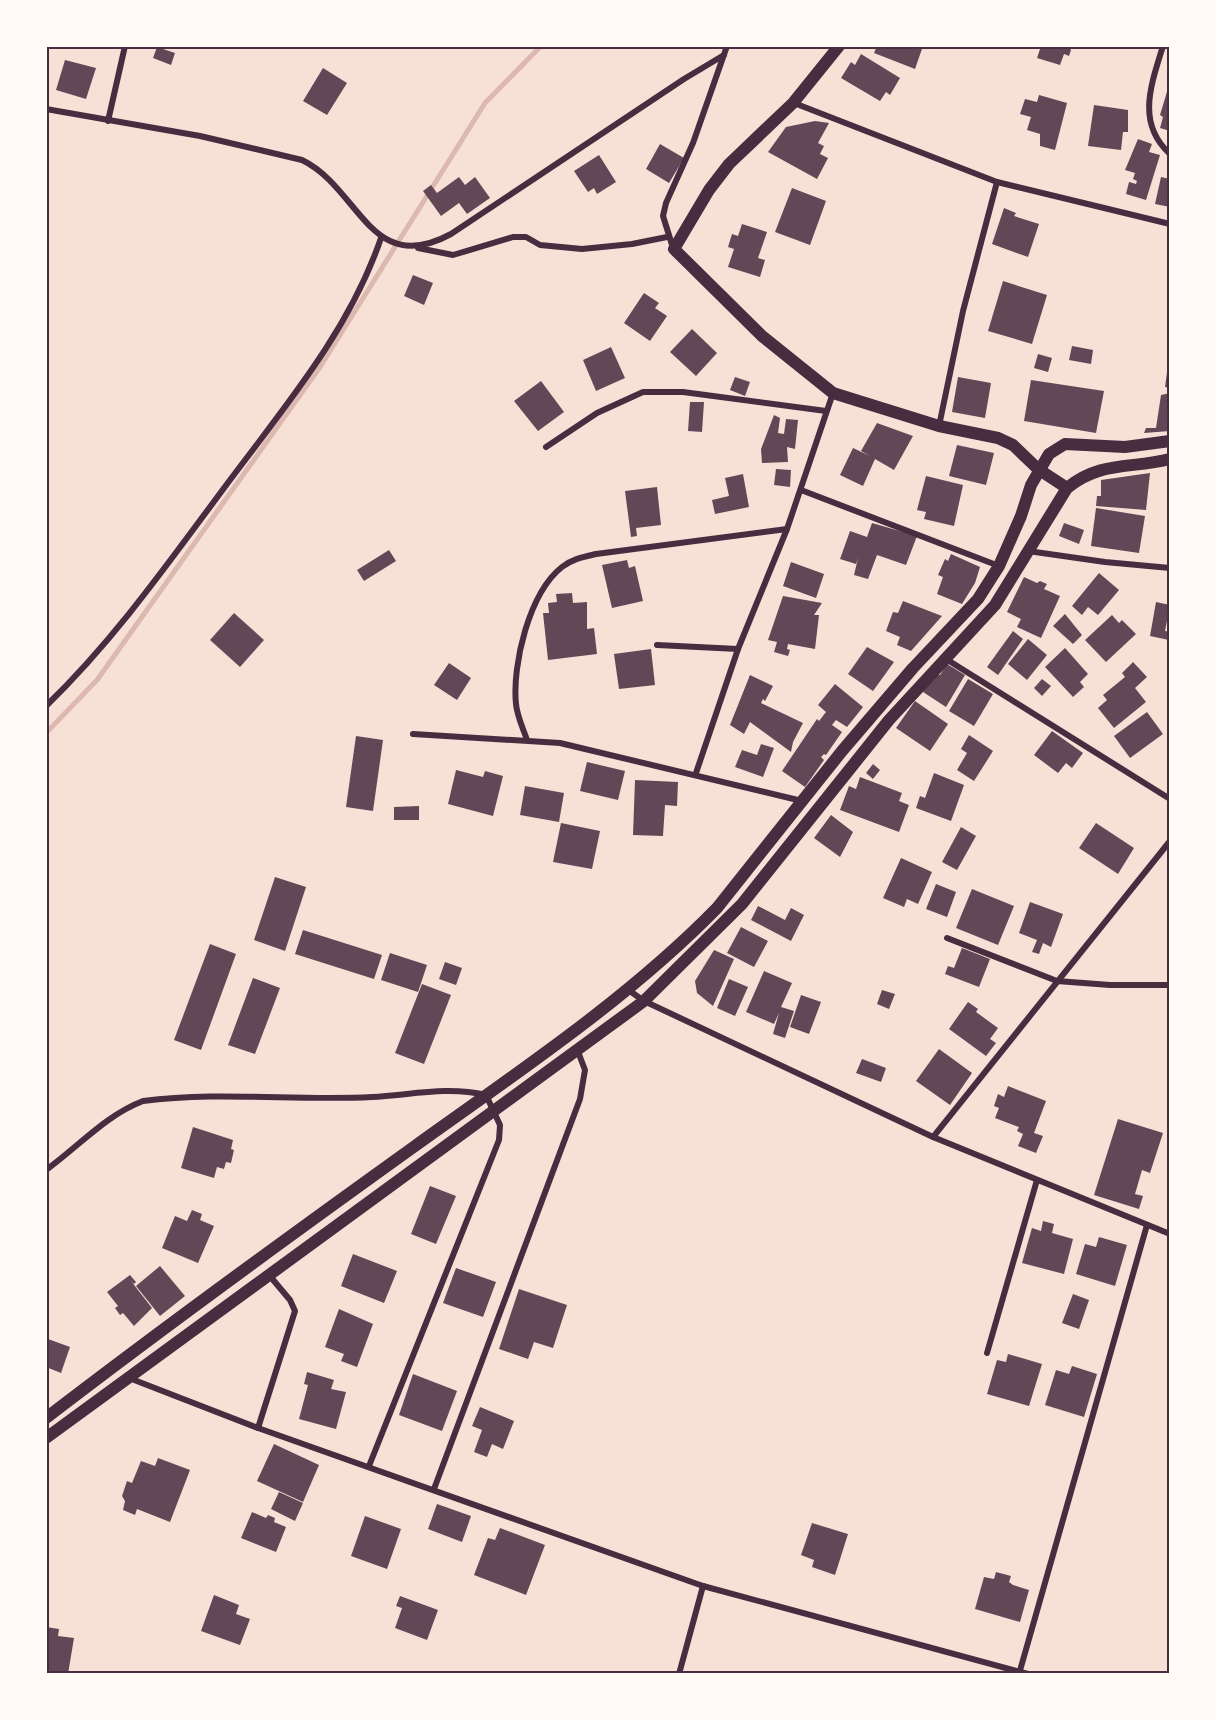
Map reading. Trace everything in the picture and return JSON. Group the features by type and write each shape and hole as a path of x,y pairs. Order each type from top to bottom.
{"main road":[{"path":"839,46 793,103 729,164 710,190 674,249 754,329 794,364 833,393 939,426 998,438 1024,453 1038,469 1067,488"},
{"path":"46,1418 276,1245 486,1095 627,989 717,908 802,801 913,668 978,599 999,566 1038,469 1049,454 1065,444 1125,447 1170,441"},
{"path":"46,1438 644,1001 742,904 889,720 995,605 1067,488 1079,478 1103,468 1170,459"}],"street":[{"path":"108,121 125,46"},
{"path":"674,249 667,237 663,216 666,202 693,143 728,46"},
{"path":"1163,46 1153,81 1149,116 1154,138 1170,154"},
{"path":"418,248 451,234 684,79 724,55"},
{"path":"793,103 997,182 1170,224"},
{"path":"46,109 200,136 286,155 314,166 333,182 362,220 381,238 405,247 453,255 513,237 526,237 546,247 582,249 632,244 667,237"},
{"path":"939,426 963,311 997,182"},
{"path":"46,706 95,658 154,585 307,375 357,297 381,238"},
{"path":"546,447 597,413 643,392 683,392 826,411"},
{"path":"696,773 738,649 787,529 833,393"},
{"path":"801,490 999,566"},
{"path":"527,740 516,707 517,665 532,612 548,581 560,568 574,559 596,554 787,529"},
{"path":"1027,550 1105,562 1170,568"},
{"path":"657,645 738,649"},
{"path":"945,658 1170,799"},
{"path":"414,734 560,742 696,773 802,801"},
{"path":"933,1137 1170,840"},
{"path":"947,938 1057,981 1110,985 1170,985"},
{"path":"627,989 644,1001 933,1137 1170,1234"},
{"path":"434,1490 580,1100 585,1084 585,1070 577,1049"},
{"path":"46,1170 104,1124 128,1107 143,1101 276,1096 371,1097 450,1089 486,1095 495,1110 501,1132 496,1149 369,1466"},
{"path":"987,1353 1037,1180"},
{"path":"1019,1672 1147,1225"},
{"path":"258,1428 296,1311 291,1300 269,1275"},
{"path":"127,1377 258,1428 703,1586 1028,1674"},
{"path":"679,1674 703,1586"}],"building":[{"path":"877,46 923,46 915,69 874,53"},
{"path":"1041,46 1068,46 1071,50 1069,56 1064,54 1060,65 1037,58"},
{"path":"157,47 175,53 171,65 153,58"},
{"path":"861,54 900,78 890,95 886,92 880,101 841,78 851,62 855,65"},
{"path":"65,60 96,68 86,99 56,90"},
{"path":"323,68 347,83 327,115 303,101"},
{"path":"1169,85 1170,131 1160,128 1163,117 1160,115"},
{"path":"1039,95 1067,103 1055,150 1040,146 1040,134 1027,130 1031,117 1020,114 1025,99 1037,102"},
{"path":"1094,105 1128,110 1128,132 1123,132 1121,150 1088,146"},
{"path":"815,121 829,123 818,143 824,146 820,154 828,158 817,179 768,152 786,127"},
{"path":"1138,139 1152,144 1149,152 1160,155 1146,200 1126,194 1129,182 1136,184 1137,181 1133,179 1135,173 1125,170"},
{"path":"660,144 684,158 669,183 646,169"},
{"path":"599,155 616,182 597,194 594,188 588,192 574,171"},
{"path":"459,177 465,185 475,177 490,198 467,214 459,203 441,216 423,191 431,185 437,193"},
{"path":"1161,177 1170,179 1170,207 1155,204"},
{"path":"792,188 826,201 810,245 775,232"},
{"path":"1004,208 1016,213 1014,216 1039,224 1028,257 992,244"},
{"path":"742,224 767,232 758,258 765,260 760,277 728,267 734,249 728,247 732,234 738,236"},
{"path":"413,275 433,283 424,305 404,296"},
{"path":"1003,281 1047,295 1032,344 988,331"},
{"path":"644,293 659,303 655,308 667,316 650,341 624,323"},
{"path":"692,329 717,353 696,376 670,352"},
{"path":"1072,346 1093,350 1091,364 1069,360"},
{"path":"611,347 625,378 596,391 583,360"},
{"path":"1038,354 1052,358 1048,372 1034,368"},
{"path":"1168,365 1170,365 1170,388 1165,387"},
{"path":"735,377 750,382 745,396 730,390"},
{"path":"958,377 991,383 985,418 952,412"},
{"path":"1031,380 1104,391 1096,433 1024,421"},
{"path":"541,381 564,412 538,431 514,401"},
{"path":"1170,393 1170,431 1144,433 1146,428 1156,428 1161,395"},
{"path":"690,402 704,402 702,432 688,431"},
{"path":"774,415 780,418 778,433 784,434 786,419 798,420 795,449 787,447 788,462 762,463 761,449"},
{"path":"877,423 913,436 894,470 875,459 863,486 840,475 853,448 870,456 861,451"},
{"path":"957,445 994,453 986,485 949,476"},
{"path":"776,469 791,470 790,487 774,485"},
{"path":"1150,473 1146,510 1096,506 1097,496 1101,496 1101,480"},
{"path":"743,474 749,507 715,514 712,500 729,496 725,478"},
{"path":"926,476 963,485 954,526 924,519 926,512 917,510"},
{"path":"657,487 661,525 636,528 637,536 631,537 625,491"},
{"path":"1096,508 1145,516 1139,553 1091,546"},
{"path":"872,523 917,536 906,565 877,555 868,579 854,575 858,558 856,564 840,559 850,531 867,537"},
{"path":"1064,523 1084,530 1079,544 1059,536"},
{"path":"389,550 396,561 364,581 357,570"},
{"path":"951,554 980,567 975,583 962,604 937,594 943,577 938,575 945,559 948,561"},
{"path":"627,560 629,568 635,566 643,601 612,608 602,565"},
{"path":"791,562 824,574 816,598 783,586"},
{"path":"1099,573 1119,590 1098,615 1088,607 1082,615 1072,606"},
{"path":"1024,577 1037,583 1040,581 1047,584 1044,589 1060,596 1041,638 1017,627 1021,619 1007,612"},
{"path":"572,593 573,603 587,602 587,629 594,628 597,654 548,660 543,613 549,613 548,603 557,602 556,594"},
{"path":"783,596 822,603 814,615 819,615 815,649 788,644 787,649 790,650 788,656 774,652 777,642 768,640"},
{"path":"903,601 942,616 911,651 897,645 900,637 886,631 893,612 898,613"},
{"path":"1156,602 1170,605 1165,631 1170,632 1169,640 1150,636"},
{"path":"234,613 264,640 240,667 210,640"},
{"path":"1065,614 1082,635 1073,644 1053,626"},
{"path":"1112,615 1119,623 1122,620 1136,634 1106,662 1085,640"},
{"path":"1013,631 1023,639 998,675 987,667"},
{"path":"1028,639 1047,655 1027,680 1008,664"},
{"path":"867,647 894,662 873,691 848,674"},
{"path":"1065,648 1088,674 1080,682 1084,687 1073,697 1045,667"},
{"path":"651,649 655,685 619,689 614,654"},
{"path":"1133,662 1147,677 1135,688 1146,702 1114,728 1098,708 1107,700 1103,695 1125,677 1122,673"},
{"path":"449,663 471,678 457,700 434,685"},
{"path":"947,664 965,675 946,707 923,692 937,674 940,675"},
{"path":"750,675 773,686 765,701 763,699 761,703 803,723 793,742 791,752 750,722 744,734 730,725"},
{"path":"968,679 993,694 974,726 949,711"},
{"path":"1042,679 1051,686 1042,696 1034,688"},
{"path":"835,684 863,707 847,727 836,720 832,725 842,732 826,755 821,757 824,760 805,787 782,771 817,719 819,721 826,712 818,705"},
{"path":"915,701 948,724 930,751 896,728"},
{"path":"1147,712 1163,734 1130,758 1114,736"},
{"path":"1052,731 1083,753 1072,768 1066,763 1058,773 1034,755"},
{"path":"969,735 993,751 974,781 957,770 967,753 961,749"},
{"path":"356,736 383,740 373,811 346,807"},
{"path":"761,744 774,748 763,777 735,767 742,750 757,755"},
{"path":"587,762 625,771 618,800 580,791"},
{"path":"873,764 880,770 873,779 866,773"},
{"path":"456,770 483,777 485,771 503,776 493,816 448,804"},
{"path":"934,773 964,785 951,821 916,808 920,796 925,798"},
{"path":"860,777 902,793 899,801 909,805 899,832 840,810 849,786 856,789"},
{"path":"635,780 678,782 677,806 665,805 663,836 633,835"},
{"path":"525,786 564,793 559,822 520,815"},
{"path":"419,806 419,820 394,820 394,807"},
{"path":"831,815 853,832 840,857 814,838"},
{"path":"561,823 600,831 592,869 553,862"},
{"path":"1096,823 1134,848 1118,874 1079,848"},
{"path":"961,827 976,836 957,870 942,862"},
{"path":"901,858 932,872 918,904 907,899 904,907 883,898"},
{"path":"275,877 306,887 285,951 254,940"},
{"path":"936,884 956,892 947,917 926,909"},
{"path":"972,889 1014,906 998,945 956,928"},
{"path":"1030,902 1063,914 1051,947 1043,943 1039,954 1032,952 1037,940 1019,933"},
{"path":"758,906 785,920 791,908 804,915 791,941 751,920"},
{"path":"741,927 768,941 754,967 727,953"},
{"path":"303,930 382,955 374,979 295,954"},
{"path":"210,944 236,954 201,1050 174,1040"},
{"path":"962,948 990,959 979,987 945,974 948,966 954,968"},
{"path":"714,950 734,959 713,1006 697,993 695,981"},
{"path":"390,953 427,965 418,992 381,980"},
{"path":"445,962 462,968 456,985 439,979"},
{"path":"764,971 792,983 781,1007 794,1011 785,1038 773,1034 779,1013 774,1024 746,1012"},
{"path":"253,978 280,988 255,1054 228,1045"},
{"path":"729,979 748,987 735,1016 717,1008"},
{"path":"422,984 451,995 424,1064 395,1053"},
{"path":"882,990 895,994 889,1009 877,1004"},
{"path":"801,995 821,1002 809,1034 790,1027"},
{"path":"968,1002 978,1009 976,1012 998,1028 990,1039 996,1043 986,1056 949,1029"},
{"path":"939,1049 972,1073 950,1105 916,1081"},
{"path":"862,1059 886,1068 881,1082 856,1073"},
{"path":"1008,1086 1046,1101 1034,1133 1043,1136 1036,1153 1018,1146 1023,1134 1017,1131 1019,1127 995,1118 999,1108 994,1106 998,1094 1004,1097"},
{"path":"1118,1119 1163,1133 1150,1173 1142,1170 1135,1194 1143,1196 1139,1209 1094,1195"},
{"path":"193,1127 233,1140 231,1149 234,1150 231,1163 226,1162 224,1169 217,1167 214,1178 181,1168"},
{"path":"430,1186 456,1196 436,1244 411,1234"},
{"path":"192,1210 202,1214 200,1220 214,1226 198,1263 162,1248 175,1216 187,1221"},
{"path":"1043,1221 1054,1224 1052,1233 1073,1239 1064,1274 1022,1263 1032,1228 1041,1231"},
{"path":"1099,1237 1127,1245 1115,1286 1076,1274 1085,1244 1096,1247"},
{"path":"353,1254 397,1271 384,1303 341,1286"},
{"path":"160,1266 185,1296 160,1316 136,1286"},
{"path":"456,1268 496,1282 483,1317 443,1303"},
{"path":"130,1275 136,1282 134,1284 131,1281 152,1308 134,1326 123,1313 120,1315 115,1308 118,1306 107,1292"},
{"path":"519,1289 567,1305 553,1348 534,1342 528,1359 499,1349"},
{"path":"1073,1294 1089,1300 1079,1329 1062,1323"},
{"path":"339,1309 373,1324 357,1367 341,1361 344,1354 325,1347"},
{"path":"48,1339 70,1347 61,1373 46,1367"},
{"path":"1008,1354 1042,1364 1029,1406 987,1394 997,1360 1006,1362"},
{"path":"1072,1366 1097,1374 1084,1417 1045,1405 1056,1370 1069,1374"},
{"path":"307,1372 334,1380 331,1389 346,1392 336,1429 299,1419 308,1385 304,1384"},
{"path":"413,1374 457,1391 442,1431 399,1415"},
{"path":"480,1407 514,1421 503,1449 492,1444 487,1457 474,1452 482,1430 472,1426"},
{"path":"274,1444 319,1465 303,1502 257,1481"},
{"path":"158,1458 190,1470 170,1522 137,1509 135,1515 123,1510 125,1501 122,1496 127,1481 132,1483 141,1461 155,1466"},
{"path":"279,1492 303,1503 295,1521 271,1509"},
{"path":"437,1504 471,1516 462,1542 428,1529"},
{"path":"252,1512 266,1518 268,1515 275,1518 274,1522 286,1527 276,1552 241,1538"},
{"path":"365,1516 401,1529 387,1569 351,1556"},
{"path":"812,1523 848,1534 835,1575 812,1567 814,1560 801,1555"},
{"path":"500,1528 545,1545 526,1595 474,1575 488,1538 495,1540"},
{"path":"996,1572 1011,1576 1009,1582 1029,1590 1020,1622 975,1609 984,1577 994,1579"},
{"path":"214,1595 239,1605 236,1614 250,1619 240,1645 201,1631"},
{"path":"400,1596 438,1610 427,1640 395,1628 402,1608 396,1606"},
{"path":"46,1627 59,1629 58,1636 74,1638 68,1674 46,1674"}],"waterway":[{"path":"46,733 97,680 320,367 485,103 541,46"}]}
